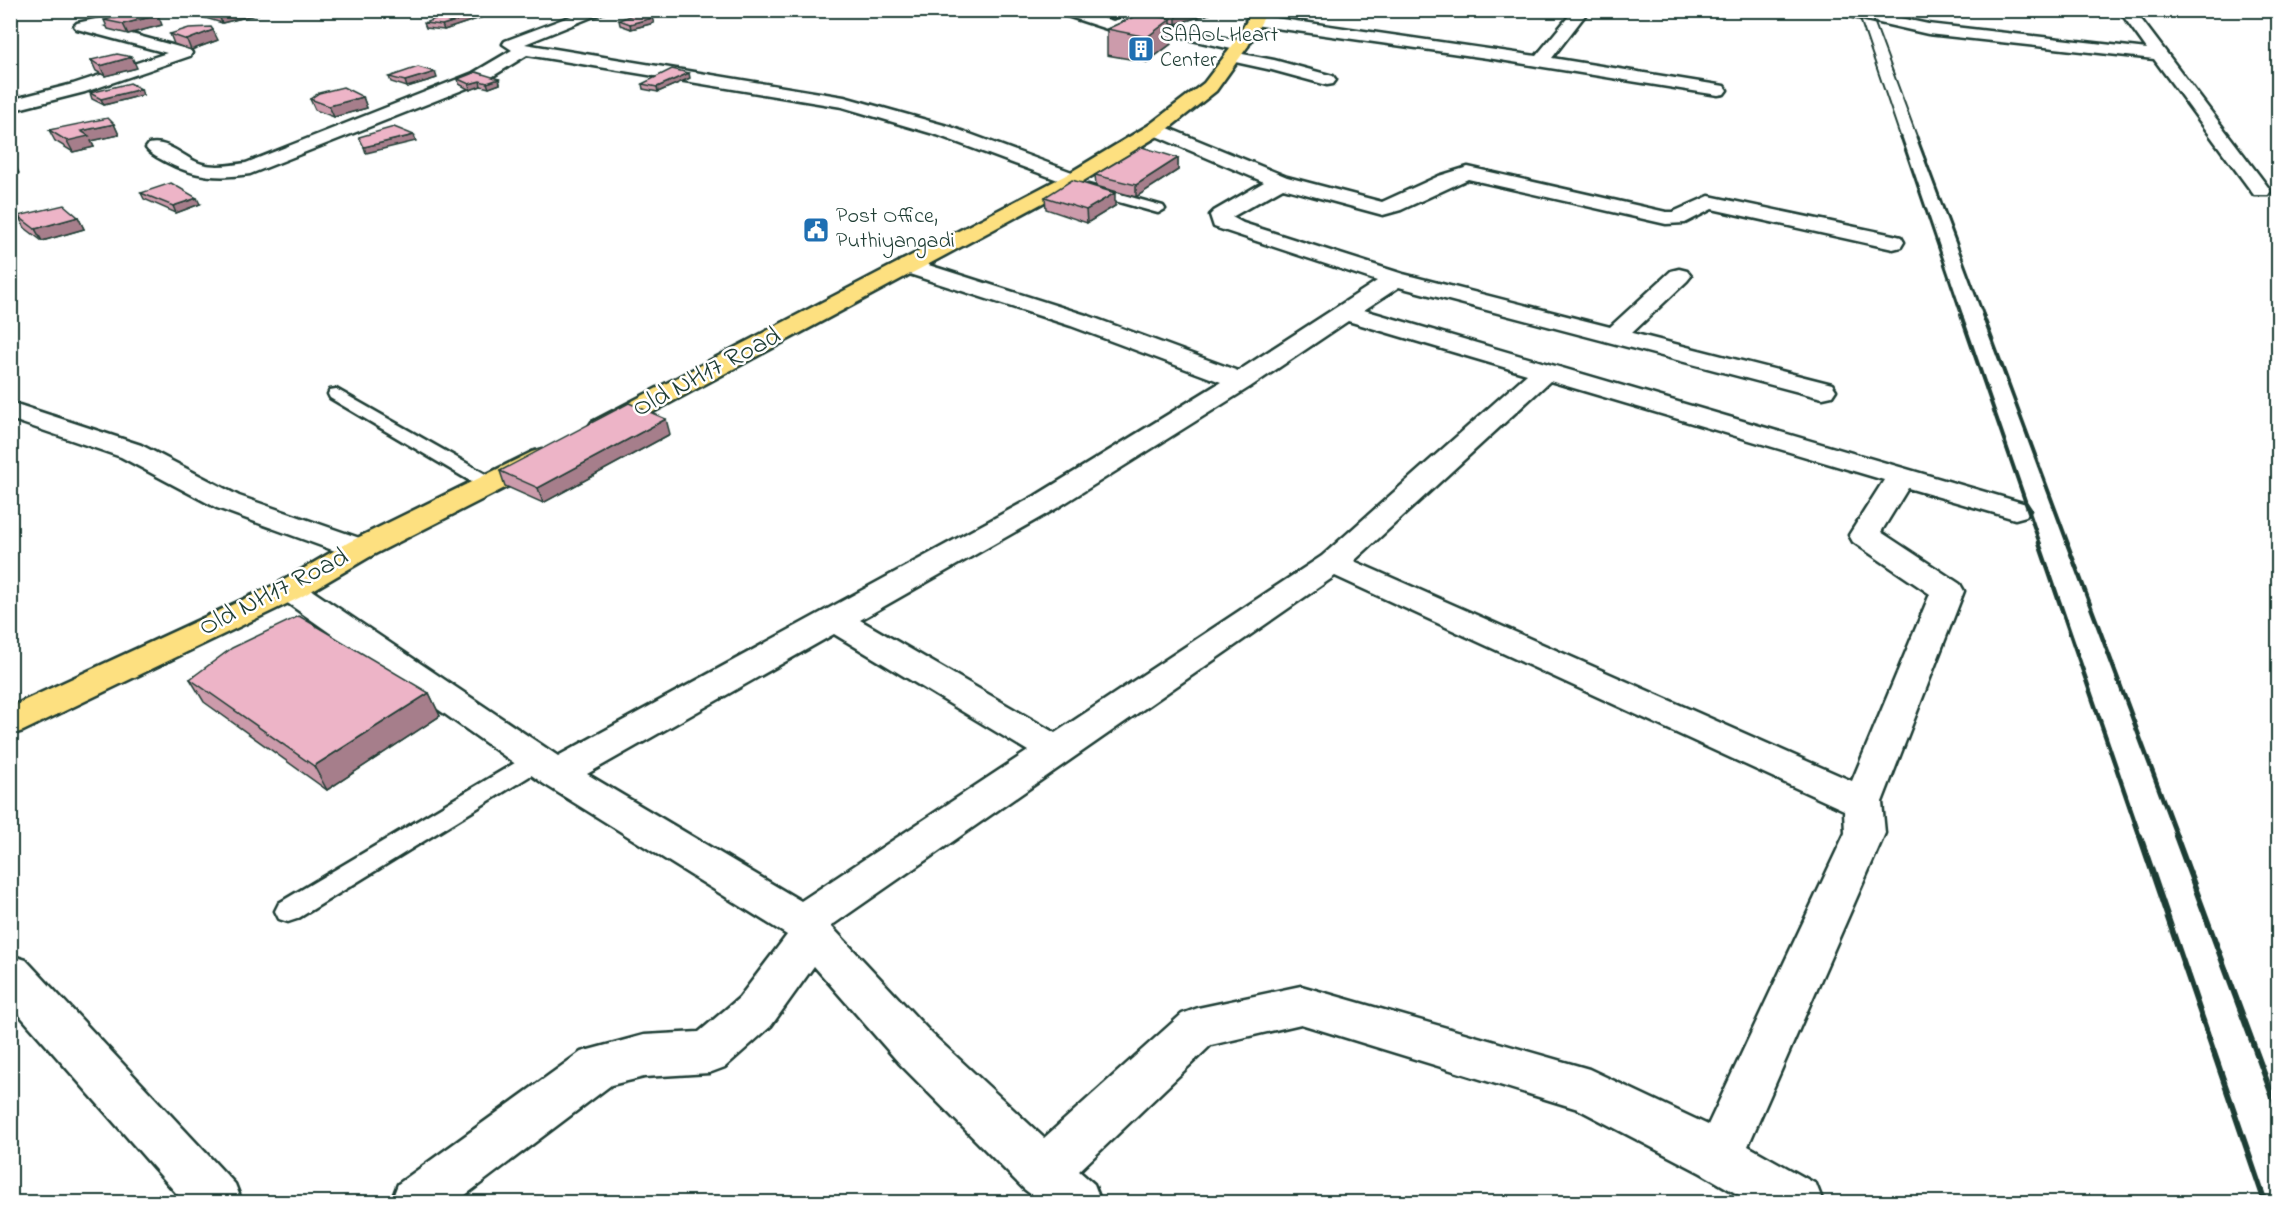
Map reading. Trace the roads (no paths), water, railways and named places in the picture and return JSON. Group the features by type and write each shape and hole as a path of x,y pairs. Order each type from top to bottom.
{"main road":[{"name":"Old NH17 Road","path":"10,722 290,590 360,549 574,442 1070,181 1156,129 1210,87 1236,51 1257,15"}],"street":[{"path":"10,106 79,88 184,53 82,26 130,16 116,10"},
{"path":"602,10 511,44 524,50 844,102 944,131 1070,181"},
{"path":"1063,10 1113,26 1131,21 1327,80"},
{"path":"1540,62 1582,10"},
{"path":"1840,10 1907,18 2037,43 2159,55"},
{"path":"2126,10 2261,191"},
{"path":"1257,15 1718,90"},
{"path":"156,148 194,170 221,173 250,168 479,77 524,50"},
{"path":"1156,129 1280,181 1383,209 1400,204 1456,175 1479,173 1666,218 1677,218 1709,202 1893,242"},
{"path":"1280,181 1221,215 1222,222 1246,232 1395,279 1823,390"},
{"path":"908,266 1080,321 1241,381"},
{"path":"1615,336 1678,276"},
{"path":"548,767 835,620 1046,502 1241,381 1395,279"},
{"path":"1345,312 2015,510"},
{"path":"416,1203 598,1067 644,1056 709,1052 755,1012 807,928 1056,751 1333,562 1545,371"},
{"path":"10,410 131,451 228,502 360,549"},
{"path":"1719,1156 1865,833 1863,802 1948,591 1864,535 1901,476"},
{"path":"1333,562 1863,802"},
{"path":"290,590 548,767 807,928 916,1049 1059,1187 1198,1028 1301,1005 1589,1091 1719,1156 1798,1203"},
{"path":"835,620 1056,751"},
{"path":"10,973 217,1203"}],"lane":[{"path":"1070,181 1158,209"},
{"path":"336,394 489,484"},
{"path":"288,911 548,767"}],"railway":[{"path":"1857,10 1901,139"},
{"path":"1870,10 1918,139"},
{"path":"1901,137 1962,316"},
{"path":"1917,137 1984,316"},
{"path":"1961,315 2040,544"},
{"path":"1983,315 2068,544"},
{"path":"2039,543 2140,837"},
{"path":"2067,543 2177,837"},
{"path":"2140,836 2265,1202"},
{"path":"2176,836 2278,1111"}],"place":[{"name":"SAAOL Heart Center","path":"1141,49"},
{"name":"Post Office, Puthiyangadi","path":"816,230"}]}
